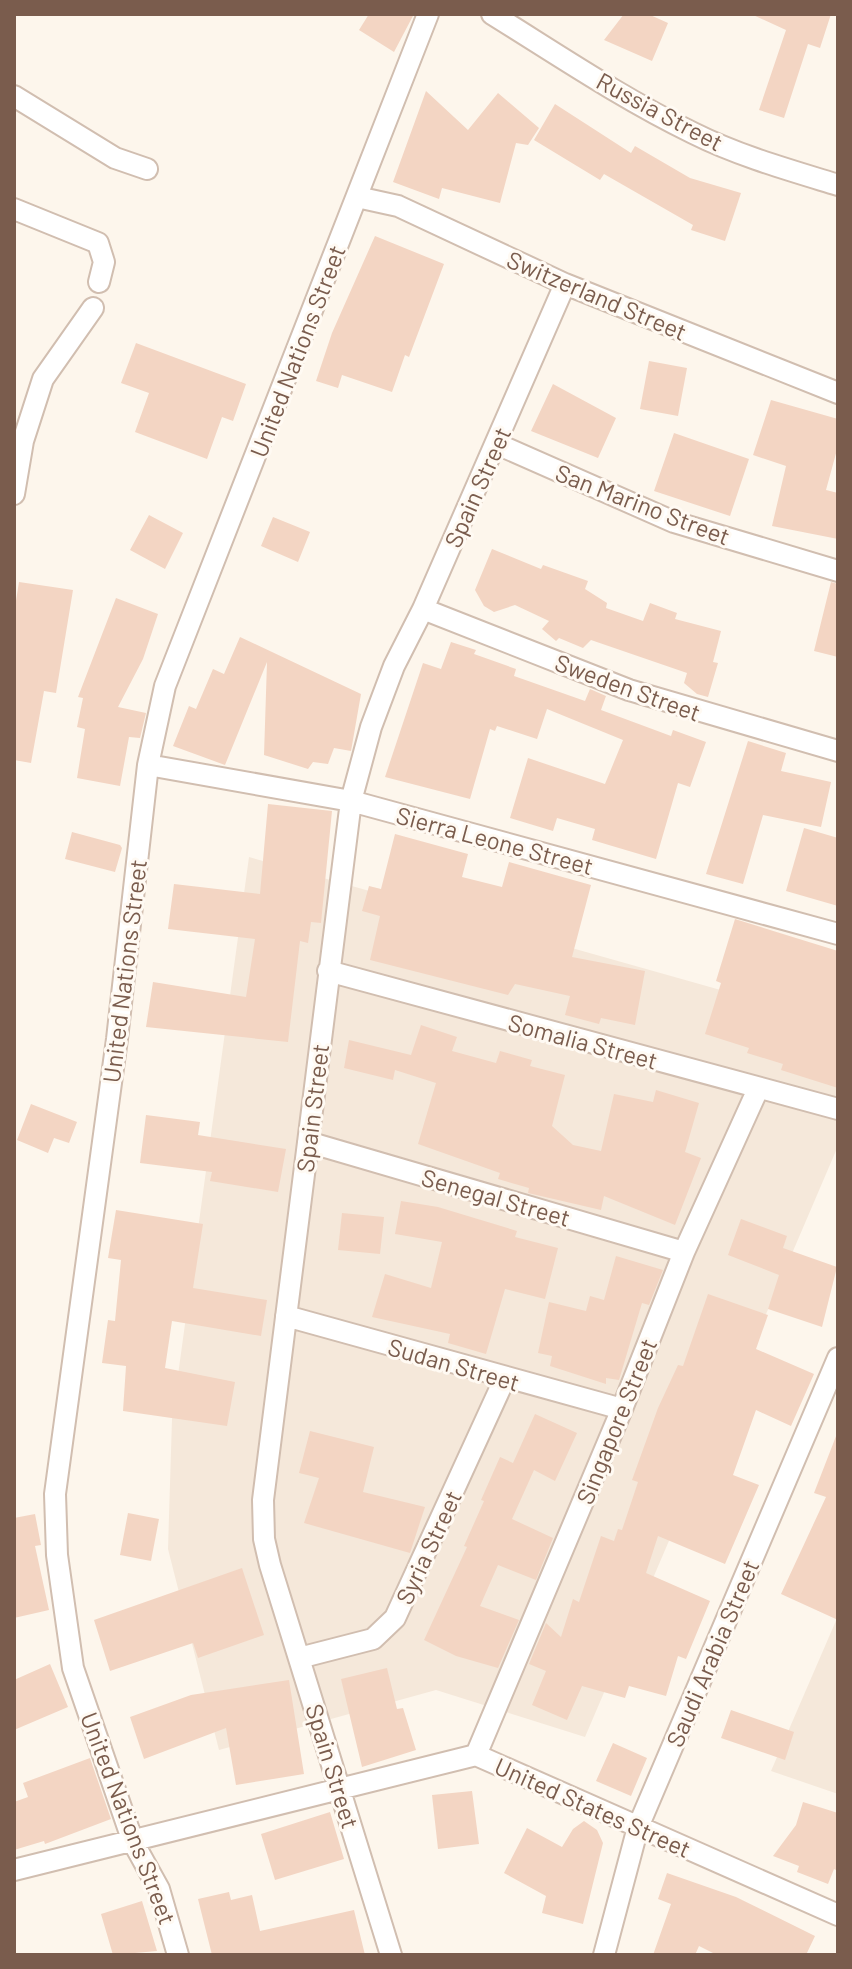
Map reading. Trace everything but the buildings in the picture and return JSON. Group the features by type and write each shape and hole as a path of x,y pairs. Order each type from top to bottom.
{"street":[{"name":"United Nations Street","path":"178,1955 159,1889 133,1842 73,1668 57,1555 55,1494 117,1039 148,765 165,686 428,14"},
{"name":"Russia Street","path":"492,14 633,102 696,135 753,158 838,185"},
{"path":"14,96 115,158 147,169"},
{"name":"Switzerland Street","path":"357,197 398,206 565,284 838,393"},
{"path":"14,209 98,243 104,262 99,282"},
{"name":"Spain Street","path":"391,1955 270,1565 262,1517 351,801 382,696 497,444 565,284"},
{"path":"14,494 23,441 43,379 93,308"},
{"name":"San Marino Street","path":"497,444 674,522 838,571"},
{"name":"Sweden Street","path":"423,609 629,690 838,751"},
{"name":"Sierra Leone Street","path":"148,765 351,801 838,934"},
{"name":"Somalia Street","path":"328,971 838,1109"},
{"name":"Singapore Street","path":"476,1755 622,1409 684,1252 758,1089"},
{"name":"Senegal Street","path":"308,1142 684,1252"},
{"name":"Sudan Street","path":"286,1316 622,1409"},
{"name":"Saudi Arabia Street","path":"604,1955 638,1827 838,1358"},
{"name":"Syria Street","path":"299,1658 373,1639 395,1618 505,1378"},
{"name":"United States Street","path":"14,1870 476,1755 838,1915"}],"shaded area":[{"path":"249,857 838,1023 838,1146 585,1737 436,1690 219,1750 168,1549 172,1419"},
{"path":"838,1616 838,1794 771,1771"}]}
